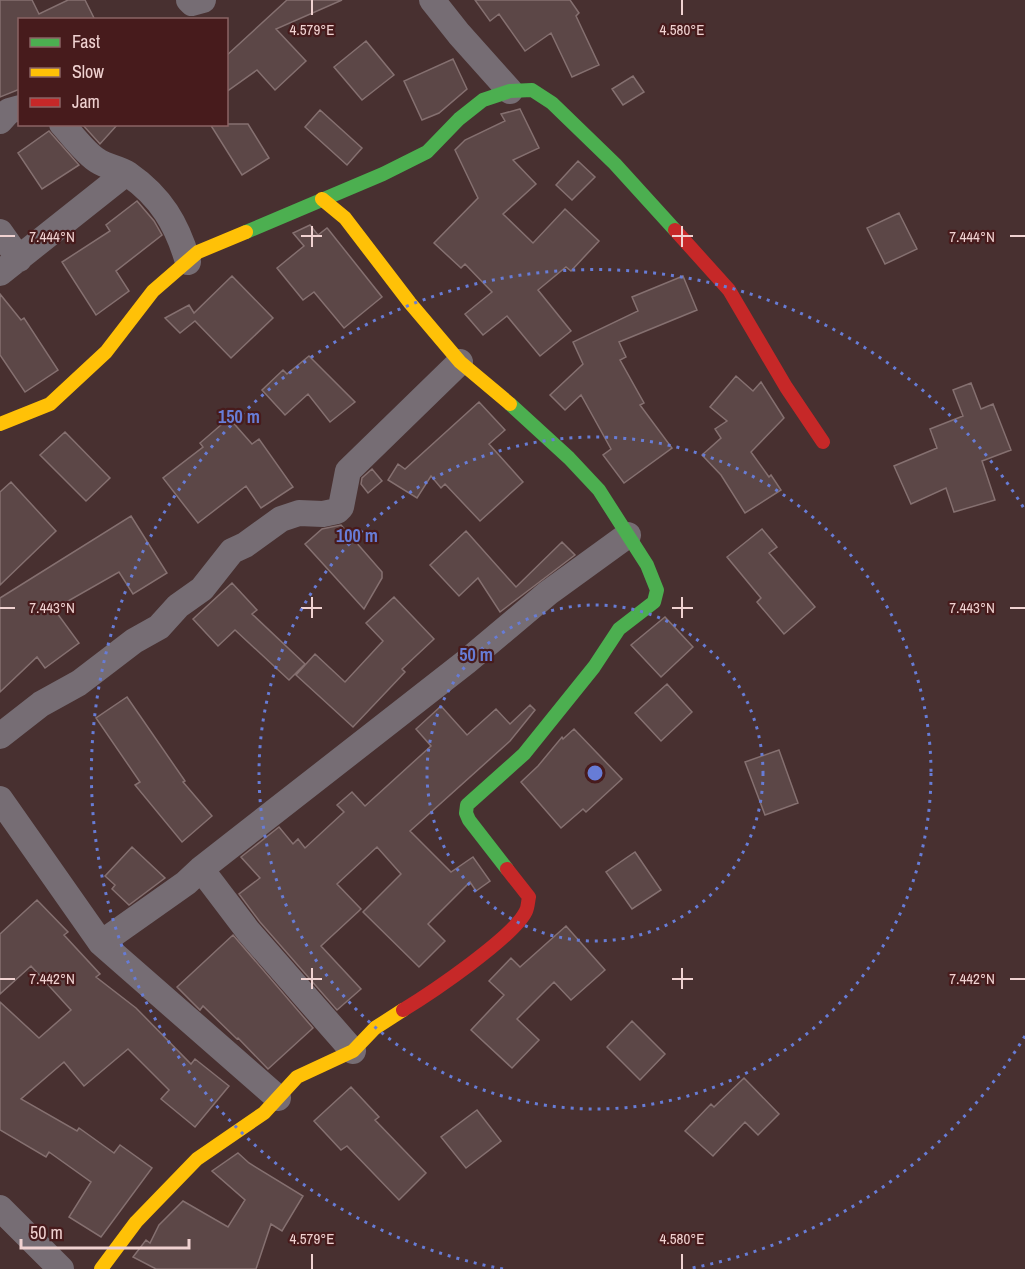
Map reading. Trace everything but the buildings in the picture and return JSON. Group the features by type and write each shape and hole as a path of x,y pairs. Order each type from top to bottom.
{"street":[{"path":"189,0 192,3 203,0"},
{"path":"432,0 510,91"},
{"path":"0,424 51,404 106,352 153,291 198,252 383,174 427,152 459,119 483,100 510,91 532,90 552,103 615,164 729,291 786,387 823,442"},
{"path":"0,121 9,111 18,109"},
{"path":"64,126 97,161 126,173 147,189 168,214 181,235 188,261"},
{"path":"0,232 10,266 126,173"},
{"path":"101,1269 136,1222 196,1159 264,1113 297,1077 352,1051 375,1028 432,992 515,927 527,910 529,897 469,820 466,813 467,805 524,754 594,667 619,629 654,602 657,590 647,565 599,489 569,458 478,375 460,362 410,303 345,218 322,200"},
{"path":"0,736 41,704 79,683 134,641 159,627 178,606 202,589 232,551 245,545 281,519 299,513 323,514 337,511 341,507 348,471 460,362"},
{"path":"101,943 186,883 466,662 548,593 628,535"},
{"path":"0,799 101,943 278,1098"},
{"path":"201,869 248,931 352,1051"},
{"path":"0,1208 61,1269"}],"traffic: fast":[{"path":"246,232 383,174 427,152 459,119 483,100 510,91 532,90 552,103 615,164 675,230"},
{"path":"507,869 469,820 466,813 467,805 524,754 594,667 619,629 654,602 657,590 647,565 599,490 569,458 510,404"}],"traffic: slow":[{"path":"322,199 345,218 410,303 460,362 510,404"},
{"path":"0,424 50,404 106,352 153,291 198,252 246,232"},
{"path":"101,1269 136,1222 197,1159 264,1113 297,1077 353,1051 375,1028 403,1010"}],"traffic: jam":[{"path":"675,230 729,290 786,387 823,442"},
{"path":"403,1010 470,964 506,935 518,922 526,911 529,897 507,869"}]}
